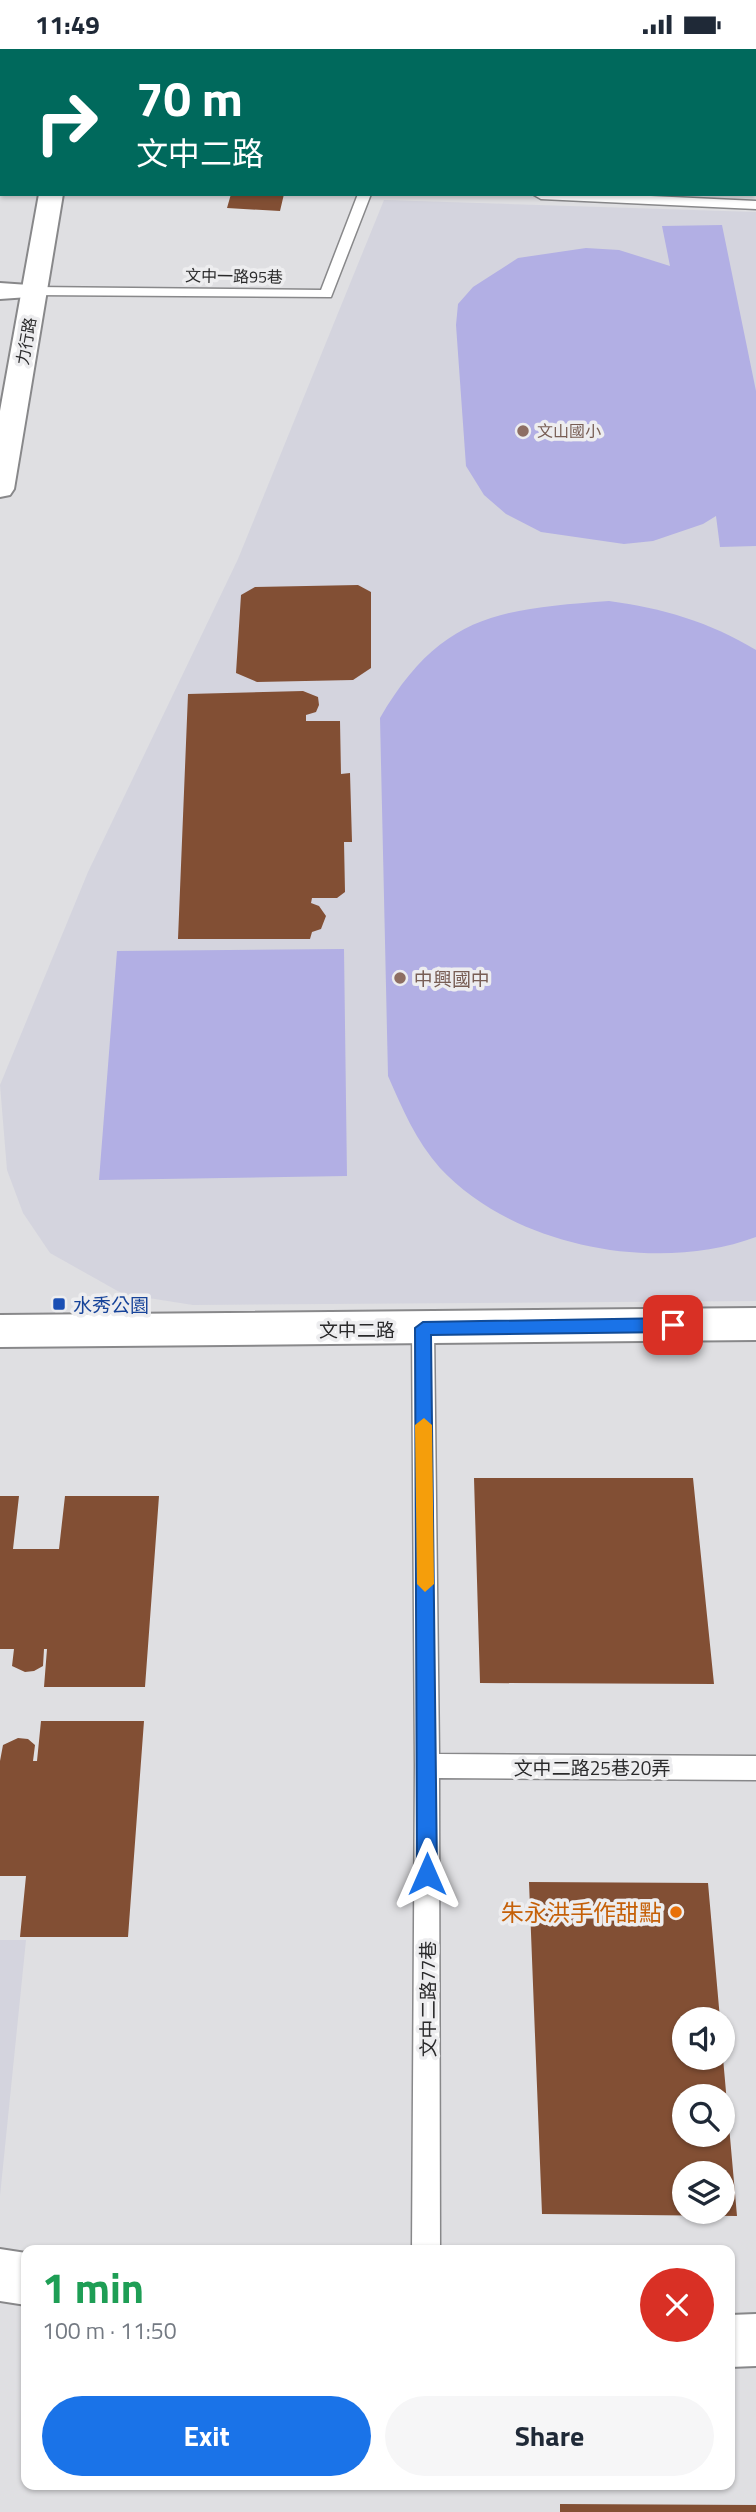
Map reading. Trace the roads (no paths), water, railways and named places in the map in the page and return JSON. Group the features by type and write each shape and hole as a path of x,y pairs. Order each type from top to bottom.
{"street":[{"name":"力行路","path":"0,489 51,196"},
{"path":"0,291 34,291"},
{"name":"文中二路","path":"0,1331 756,1324"},
{"path":"0,2275 21,2278"},
{"path":"735,2340 756,2340"}],"lane":[{"name":"文中一路95巷","path":"34,291 326,294 364,196"},
{"path":"562,196 756,205"},
{"name":"文中二路77巷","path":"423,1328 427,1766 426,2245"},
{"name":"文中二路25巷20弄","path":"427,1766 756,1768"}],"place":[{"name":"文山國小","path":"523,431"},
{"name":"中興國中","path":"400,978"},
{"name":"水秀公園","path":"59,1304"},
{"name":"朱永洪手作甜點","path":"676,1912"}]}
